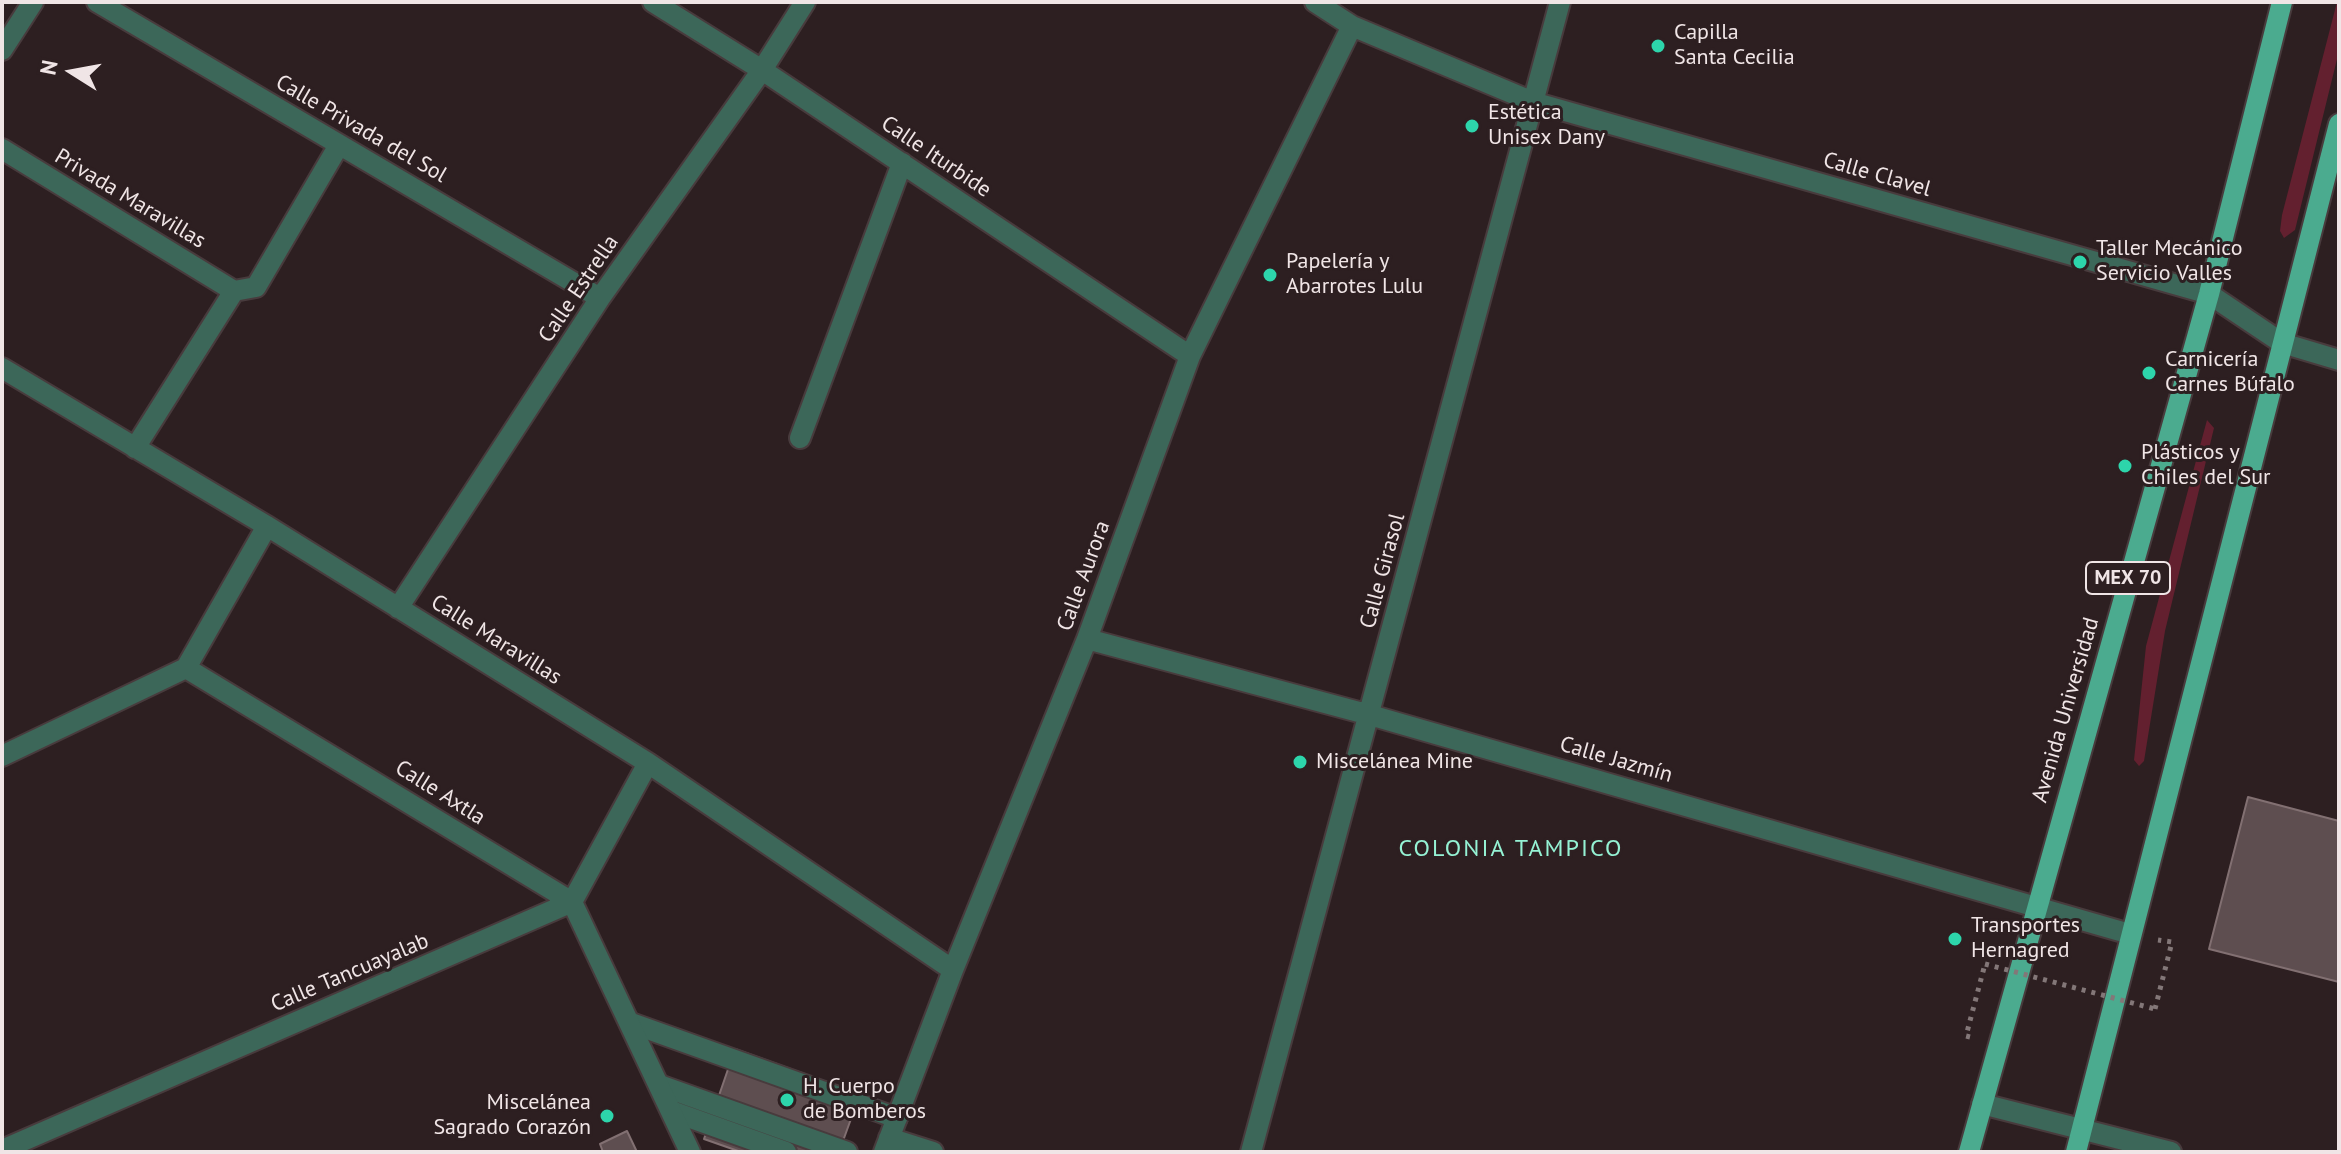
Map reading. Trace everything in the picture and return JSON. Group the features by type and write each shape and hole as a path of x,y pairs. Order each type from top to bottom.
{"main road":[{"name":"Avenida Universidad","path":"1969,1152 2035,904 2209,294 2282,2"},
{"path":"2076,1152 2339,124"}],"street":[{"path":"2,50 33,2"},
{"name":"Calle Privada del Sol","path":"97,2 600,298"},
{"name":"Calle Iturbide","path":"653,2 762,70 1190,356"},
{"name":"Calle Estrella","path":"398,608 600,298 762,70 805,2"},
{"name":"Calle Clavel","path":"1315,2 1352,26 1533,102 2209,294 2282,343 2339,360"},
{"name":"Calle Girasol","path":"1251,1152 1560,2"},
{"name":"Calle Aurora","path":"887,1145 953,970 1087,639 1190,356 1352,26"},
{"path":"135,448 234,291 256,287 339,145"},
{"name":"Privada Maravillas","path":"2,149 234,291"},
{"path":"800,438 902,163"},
{"name":"Calle Maravillas","path":"2,368 267,526 648,763 953,970"},
{"path":"2,756 186,668 267,526"},
{"name":"Calle Jazmín","path":"1087,639 1370,715 2035,904 2130,934"},
{"name":"Calle Axtla","path":"186,668 572,902"},
{"path":"648,763 572,902 662,1086 690,1152"},
{"name":"Calle Tancuayalab","path":"2,1150 572,902"},
{"path":"631,1023 897,1118"},
{"path":"662,1086 847,1152"},
{"path":"1982,1104 2171,1152"},
{"path":"674,1112 786,1152"},
{"path":"887,1145 933,1152"}],"path":[{"path":"1966,1036 1985,964 2155,1009 2172,942"}],"shaded area":[{"path":"2337,2 2339,51 2295,230 2284,238 2280,231 2282,215"},
{"path":"2207,420 2214,428 2165,631 2144,761 2139,766 2134,760 2146,646"}],"building":[{"path":"2248,797 2339,821 2339,982 2209,949"},
{"name":"H. Cuerpo de Bomberos","path":"735,1049 860,1094 839,1152 741,1152 704,1139"},
{"path":"627,1131 637,1152 603,1152 600,1144"}],"place":[{"name":"Capilla Santa Cecilia","path":"1658,46"},
{"name":"Estética Unisex Dany","path":"1472,126"},
{"name":"Taller Mecánico Servicio Valles","path":"2080,262"},
{"name":"Papelería y Abarrotes Lulu","path":"1270,275"},
{"name":"Carnicería Carnes Búfalo","path":"2149,373"},
{"name":"Plásticos y Chiles del Sur","path":"2125,466"},
{"name":"Miscelánea Mine","path":"1300,762"},
{"name":"Transportes Hernagred","path":"1955,939"},
{"name":"H. Cuerpo de Bomberos","path":"787,1100"},
{"name":"Miscelánea Sagrado Corazón","path":"607,1116"}],"district":[{"name":"COLONIA TAMPICO","path":"1511,849"}]}
